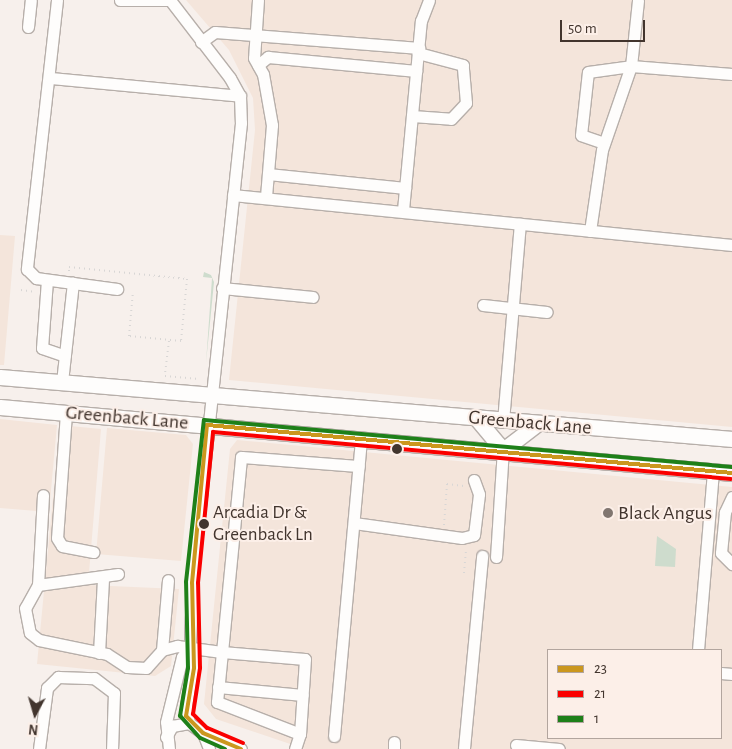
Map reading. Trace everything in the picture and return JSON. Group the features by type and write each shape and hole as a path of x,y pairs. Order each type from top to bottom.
{"main road":[{"name":"Greenback Lane","path":"0,377 732,440"},
{"name":"Greenback Lane","path":"0,407 504,450 732,473"},
{"path":"478,419 504,450 537,424"}],"street":[{"path":"28,27 31,0"},
{"path":"57,0 51,78 45,92 27,269 31,277 117,289"},
{"path":"120,0 170,0 240,96 233,195 207,425 190,646 194,659 186,706 189,723 203,733 241,749"},
{"path":"258,0 254,35 258,65 272,125 266,197"},
{"path":"403,210 418,50 429,0"},
{"path":"590,231 604,143 631,66 638,0"},
{"path":"201,42 215,32 254,35 418,50 463,65 467,72 466,103 451,120 412,116"},
{"path":"258,65 268,57 416,71"},
{"path":"604,143 581,135 588,72 631,66 732,74"},
{"path":"51,78 240,96"},
{"path":"268,174 405,188"},
{"path":"233,195 403,210 520,224 732,245"},
{"path":"502,421 520,224"},
{"path":"47,280 42,348 64,356"},
{"path":"62,382 70,283"},
{"path":"222,288 313,297"},
{"path":"483,305 547,312"},
{"path":"66,413 57,538 62,546 92,552"},
{"path":"334,736 361,438"},
{"path":"496,557 504,450"},
{"path":"300,734 217,702 241,457 358,466"},
{"path":"698,649 713,471"},
{"path":"354,524 443,535 474,535 479,494 471,483"},
{"path":"43,495 38,585 24,608 30,634 39,640 99,653 127,667 146,668 162,650 168,580"},
{"path":"732,497 725,512 721,553 732,564"},
{"path":"464,748 482,556"},
{"path":"38,585 103,580 118,574"},
{"path":"99,653 103,580"},
{"path":"168,743 166,722 182,657 190,646"},
{"path":"162,650 190,646 222,652 305,659 300,734 295,749"},
{"path":"39,749 47,688 58,677 94,678 114,693 112,749"},
{"path":"218,687 303,695"},
{"path":"168,743 172,726 189,723"},
{"path":"203,733 209,749"},
{"path":"516,745 558,749"}],"path":[{"path":"70,283 69,267 187,279 181,341 128,336 133,291"},
{"path":"169,341 165,376 199,379"},
{"path":"443,535 447,484 471,483"},
{"path":"464,573 466,539"}],"shaded area":[{"path":"186,0 732,0 732,427 229,380 255,130 253,98 229,50"},
{"path":"0,235 15,236 4,365 0,365"},
{"path":"0,419 57,425 49,512 0,508"},
{"path":"60,425 101,429 88,585 179,589 171,666 155,676 37,664"},
{"path":"107,428 186,435 193,444 181,561 96,554"},
{"path":"237,440 732,487 732,749 305,749 216,719 204,704 230,449"}],"green space":[{"path":"204,272 211,275 214,282 206,363 212,278 203,277"},
{"path":"657,536 676,549 675,567 655,566"}],"transit line":[{"name":"1","path":"225,749 200,738 180,716 188,668 186,582 204,420 732,467"},
{"name":"23","path":"241,749 203,733 186,716 194,668 192,583 207,425 732,473"},
{"name":"21","path":"243,743 207,728 193,714 200,668 198,583 213,432 731,479"}],"place":[{"name":"Black Angus","path":"608,513"},
{"name":"Arcadia Dr & Greenback Ln","path":"204,524"}]}
